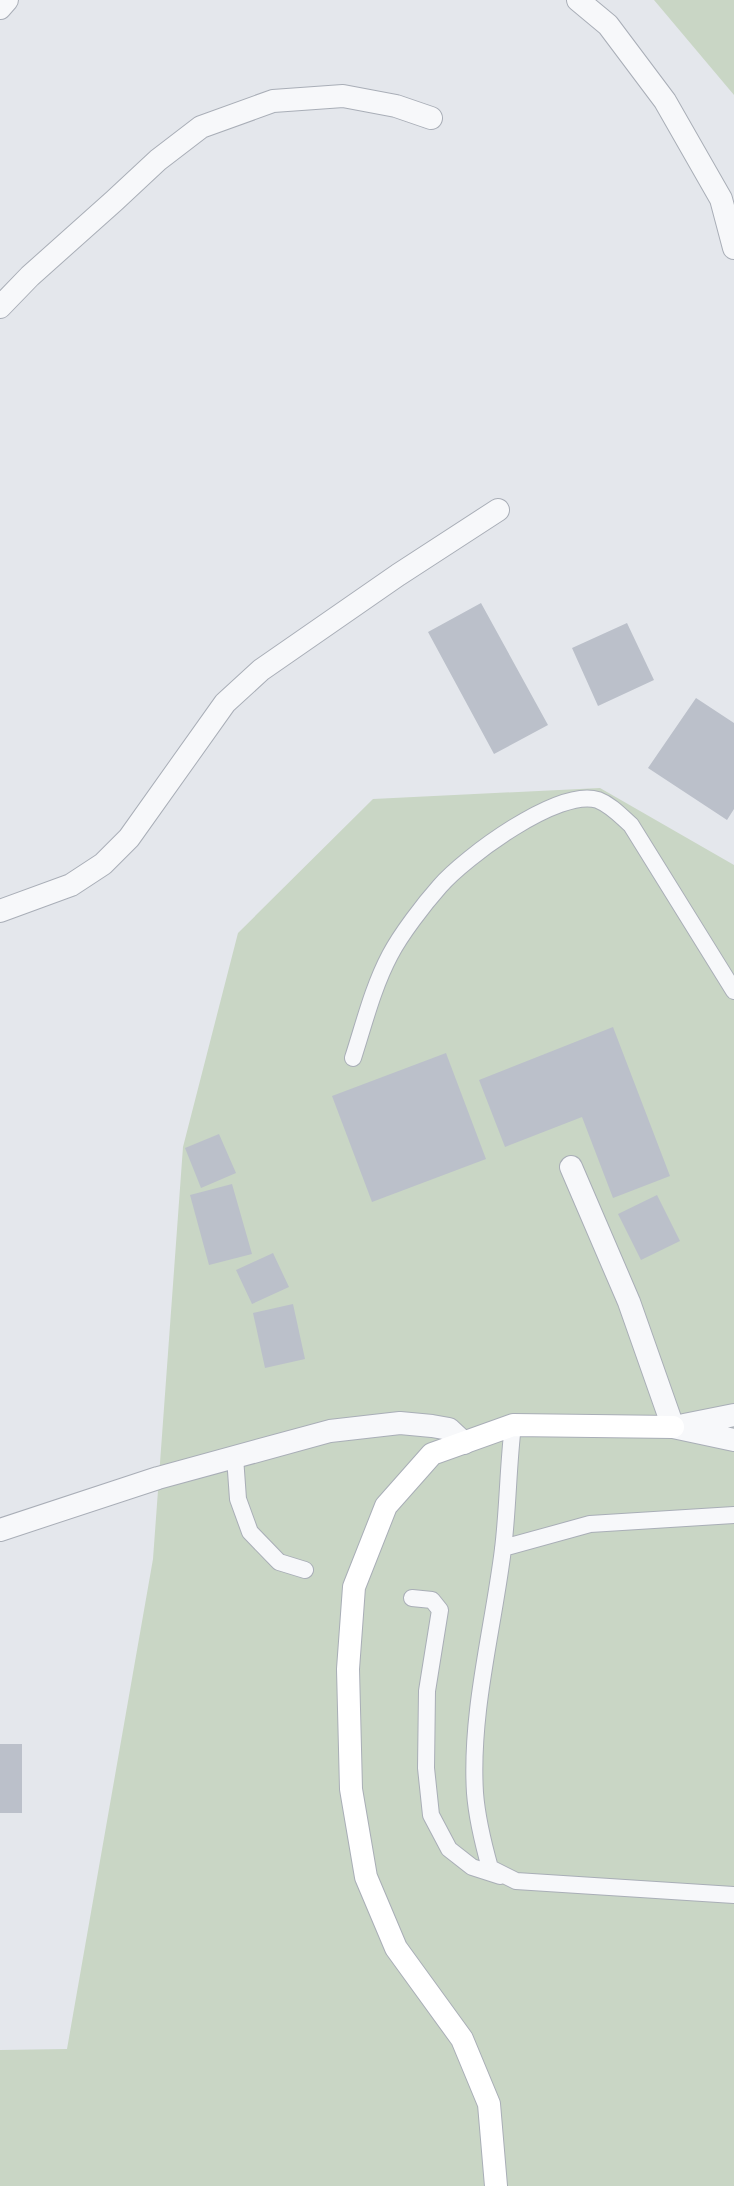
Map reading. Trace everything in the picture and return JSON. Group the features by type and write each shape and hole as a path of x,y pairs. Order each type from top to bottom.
{"street":[{"path":"0,8 7,0"},
{"path":"578,0 608,25 665,101 721,200 734,248"},
{"path":"0,307 30,276 114,202 158,160 201,127 273,101 342,96 396,106 431,118"},
{"path":"0,911 71,885 103,864 129,838 225,703 262,670 379,588 498,510"},
{"path":"571,1167 629,1302 673,1427"},
{"path":"673,1427 734,1415"},
{"path":"0,1530 158,1478 330,1431 393,1424 449,1429 464,1443"},
{"path":"496,2186 489,2104 462,2039 396,1948 366,1877 351,1789 348,1669 354,1587 386,1506 432,1454 513,1425 673,1427 734,1440"}],"lane":[{"path":"353,1058 390,955 440,886 462,865 536,813 567,801 585,798 597,800 617,812 631,825 734,991"},
{"path":"513,1425 508,1463 503,1548 477,1725 475,1793 481,1836 490,1868 516,1881"},
{"path":"235,1457 238,1499 250,1532 279,1562 305,1570"},
{"path":"503,1548 590,1524 734,1515"},
{"path":"412,1598 432,1600 440,1610 427,1691 426,1768 431,1814 449,1849 472,1867 516,1881 734,1895"}],"green space":[{"path":"654,0 734,0 734,95"},
{"path":"600,788 734,865 734,2186 0,2186 0,2050 67,2049 153,1559 183,1147 238,933 373,799"}],"building":[{"path":"481,603 548,725 494,754 428,632"},
{"path":"627,623 654,680 598,706 572,648"},
{"path":"696,698 734,723 734,809 727,820 648,768"},
{"path":"613,1027 670,1176 613,1198 582,1117 505,1147 479,1080"},
{"path":"446,1053 486,1159 372,1202 332,1096"},
{"path":"219,1134 236,1173 201,1188 185,1148"},
{"path":"232,1184 252,1254 209,1265 190,1195"},
{"path":"657,1195 680,1241 641,1260 618,1214"},
{"path":"273,1253 289,1287 252,1304 236,1270"},
{"path":"293,1304 305,1359 265,1368 253,1313"},
{"path":"0,1744 22,1744 22,1813 0,1813"}]}
